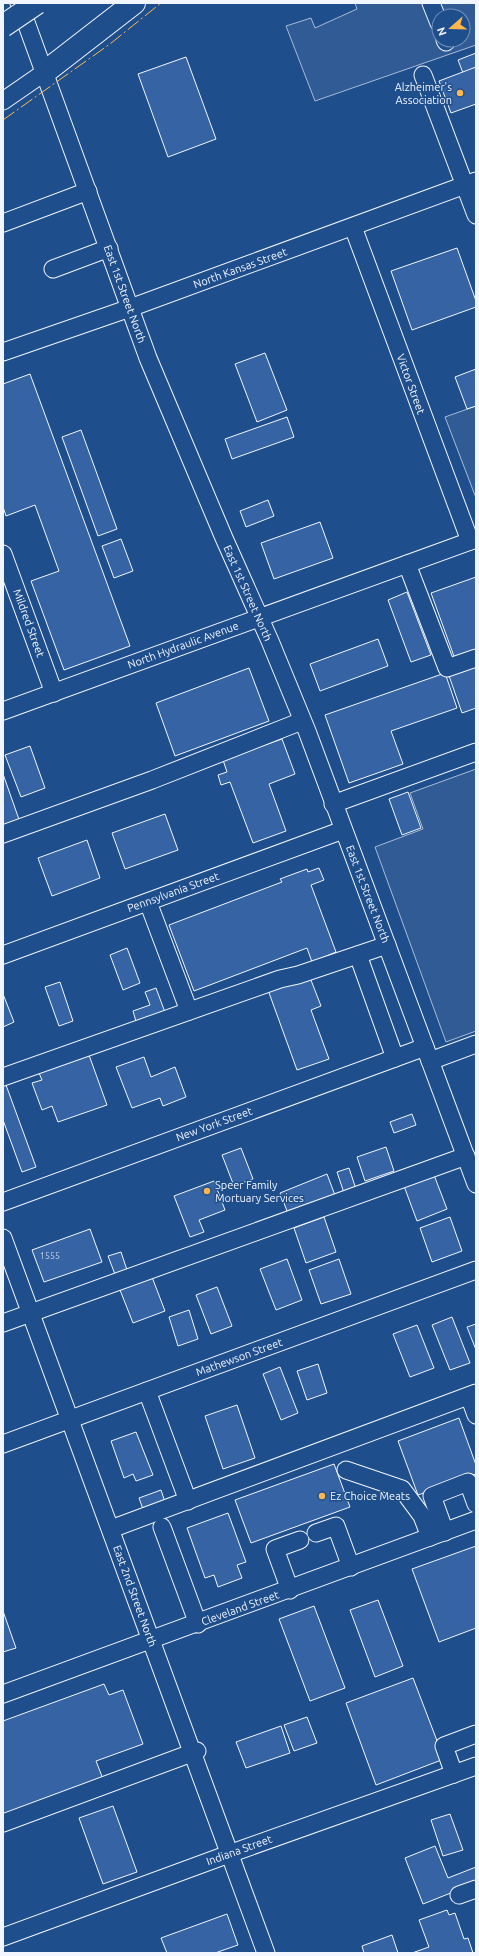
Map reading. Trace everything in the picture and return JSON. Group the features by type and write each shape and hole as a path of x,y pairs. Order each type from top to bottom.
{"highway":[{"path":"45,72 134,3"},
{"path":"3,26 31,11"}],"street":[{"name":"East 1st Street North","path":"19,3 31,11 45,72 151,365 302,721 476,1184"},
{"path":"3,101 45,72"},
{"path":"423,75 470,183 476,216"},
{"name":"North Kansas Street","path":"3,352 130,308 470,183"},
{"path":"3,223 88,191"},
{"name":"Victor Street","path":"353,227 473,540"},
{"path":"53,269 108,248"},
{"name":"North Hydraulic Avenue","path":"3,711 473,540"},
{"name":"Mildred Street","path":"3,554 54,693"},
{"path":"407,564 447,668 476,658"},
{"path":"3,834 152,780 302,721"},
{"path":"334,804 476,752"},
{"name":"Pennsylvania Street","path":"3,955 343,830"},
{"path":"148,902 189,1011"},
{"path":"3,1077 280,979 298,975 386,945"},
{"path":"358,955 394,1058"},
{"name":"New York Street","path":"3,1202 394,1058 427,1054 476,1044"},
{"path":"3,1323 466,1156"},
{"name":"East 2nd Street North","path":"3,1238 152,1641 195,1752 229,1854 266,1953"},
{"name":"Mathewson Street","path":"3,1444 476,1270"},
{"path":"147,1391 188,1501"},
{"path":"111,1529 472,1395 476,1415"},
{"path":"346,1470 402,1489 437,1534"},
{"path":"437,1534 432,1496 468,1482 476,1504"},
{"name":"Cleveland Street","path":"3,1694 152,1641 476,1520"},
{"path":"162,1526 198,1624"},
{"path":"316,1533 336,1526 351,1567"},
{"path":"290,1590 275,1549 300,1540"},
{"path":"454,1774 444,1746 476,1734"},
{"path":"3,1823 195,1752"},
{"name":"Indiana Street","path":"3,1938 229,1854 476,1766"},
{"path":"459,1895 476,1889"}],"shaded area":[{"path":"355,3 476,3 476,45 471,47 471,8 431,8 431,48 467,48 315,101 286,26 311,18 315,28 357,9"},
{"path":"476,406 476,498 445,417"},
{"path":"476,769 476,1031 446,1042 375,847 423,829 410,793"}],"building":[{"path":"476,53 476,67 463,73 458,60"},
{"path":"186,57 216,139 168,157 138,74"},
{"name":"Alzheimer's Association","path":"476,67 476,104 451,113 439,81"},
{"path":"457,248 476,301 476,307 412,330 391,271"},
{"path":"265,353 287,410 257,422 235,364"},
{"path":"476,369 476,406 467,409 455,377"},
{"path":"30,374 130,646 64,670 31,581 59,571 35,505 6,516 3,507 3,384"},
{"path":"287,417 294,437 232,459 225,439"},
{"path":"81,430 117,529 98,536 62,437"},
{"path":"268,500 274,516 246,527 240,511"},
{"path":"320,522 333,558 274,579 261,543"},
{"path":"121,539 133,571 114,578 102,546"},
{"path":"476,577 476,652 455,659 431,593"},
{"path":"407,592 431,655 411,662 388,600"},
{"path":"378,639 388,666 320,691 310,664"},
{"path":"476,663 476,708 462,713 448,673"},
{"path":"249,668 269,721 175,756 156,703"},
{"path":"445,673 457,708 391,731 403,764 349,783 325,715"},
{"path":"282,739 295,774 269,784 286,831 253,843 230,782 221,785 218,775 227,772 223,760"},
{"path":"30,746 45,788 21,797 5,755"},
{"path":"3,774 21,825 3,831"},
{"path":"408,792 421,828 402,835 389,799"},
{"path":"165,814 178,850 125,869 112,833"},
{"path":"87,840 100,878 52,896 38,858"},
{"path":"319,868 324,880 311,885 336,952 312,962 307,948 194,991 169,925 282,882 280,879 307,869 308,872"},
{"path":"127,948 140,983 123,990 110,955"},
{"path":"309,975 321,1006 311,1010 329,1059 297,1070 268,990"},
{"path":"60,982 73,1021 59,1026 45,987"},
{"path":"156,988 166,1015 137,1025 133,1011 150,1005 145,992"},
{"path":"3,994 14,1022 3,1027"},
{"path":"89,1055 107,1105 58,1122 52,1106 42,1110 32,1083 42,1080 39,1073"},
{"path":"144,1057 151,1077 175,1067 186,1097 163,1106 160,1098 132,1108 116,1067"},
{"path":"6,1085 36,1167 22,1172 3,1120 3,1086"},
{"path":"412,1114 416,1125 394,1133 390,1122"},
{"path":"386,1147 394,1171 365,1181 357,1157"},
{"path":"241,1148 253,1179 234,1186 222,1155"},
{"path":"349,1168 356,1189 344,1193 337,1172"},
{"path":"327,1174 336,1198 289,1216 280,1193"},
{"path":"434,1175 447,1209 417,1221 404,1186"},
{"path":"214,1181 225,1210 199,1220 204,1232 190,1237 174,1196"},
{"path":"324,1217 336,1252 306,1263 294,1228"},
{"path":"450,1217 462,1251 432,1262 420,1228"},
{"path":"90,1229 102,1262 44,1282 32,1250"},
{"path":"121,1252 128,1273 116,1277 108,1256"},
{"path":"287,1259 302,1300 276,1310 260,1269"},
{"path":"339,1259 351,1294 321,1304 309,1270"},
{"path":"152,1277 165,1311 133,1323 120,1290"},
{"path":"217,1287 232,1326 211,1334 196,1295"},
{"path":"189,1310 198,1339 178,1346 169,1317"},
{"path":"452,1317 470,1363 450,1370 432,1325"},
{"path":"476,1324 476,1350 467,1327"},
{"path":"417,1325 434,1368 410,1377 393,1334"},
{"path":"318,1364 327,1393 307,1400 297,1371"},
{"path":"280,1367 298,1413 281,1420 263,1374"},
{"path":"237,1405 255,1458 223,1469 205,1416"},
{"path":"459,1418 476,1465 476,1474 418,1495 398,1441"},
{"path":"136,1432 153,1475 136,1481 133,1474 124,1478 111,1441"},
{"path":"334,1464 350,1507 251,1543 235,1500"},
{"path":"161,1490 166,1505 144,1512 139,1498"},
{"path":"228,1513 246,1562 237,1565 242,1578 218,1587 214,1575 205,1578 187,1528"},
{"path":"476,1546 476,1628 439,1642 412,1569"},
{"path":"378,1600 403,1666 375,1677 350,1610"},
{"path":"314,1606 345,1688 310,1701 279,1619"},
{"path":"3,1611 16,1648 3,1652"},
{"path":"413,1678 444,1759 376,1785 346,1703"},
{"path":"104,1684 109,1695 123,1690 143,1744 96,1761 103,1779 3,1815 3,1721"},
{"path":"307,1717 317,1743 294,1751 284,1725"},
{"path":"281,1726 290,1753 246,1768 236,1742"},
{"path":"113,1806 137,1872 103,1884 79,1818"},
{"path":"450,1814 463,1850 443,1856 431,1820"},
{"path":"435,1846 448,1878 476,1867 476,1883 423,1904 405,1858"},
{"path":"447,1910 449,1915 455,1913 464,1939 468,1938 473,1953 412,1953 429,1947 419,1920"},
{"path":"227,1914 238,1945 215,1953 167,1953 161,1938"},
{"path":"392,1935 398,1953 364,1953 362,1946"}],"power":[{"path":"3,120 110,44 161,3"}],"place":[{"name":"Alzheimer's Association","path":"460,93"},
{"name":"Speer Family Mortuary Services","path":"207,1191"},
{"name":"Ez Choice Meats","path":"322,1496"}]}
